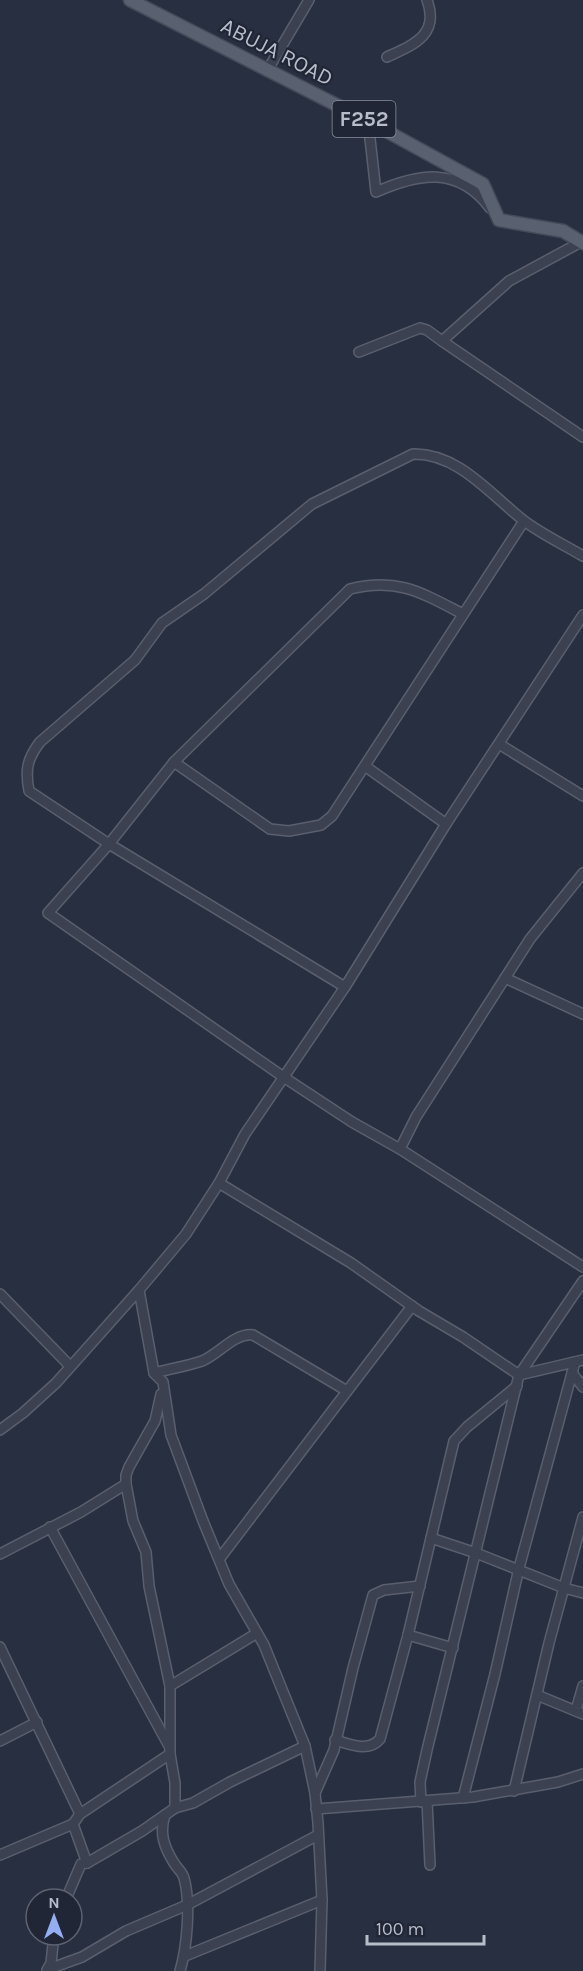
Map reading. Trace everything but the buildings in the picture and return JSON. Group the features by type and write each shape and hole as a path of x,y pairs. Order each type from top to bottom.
{"main road":[{"name":"ABUJA ROAD","path":"130,0 368,121 483,184 499,220"},
{"path":"499,220 563,231 582,242"}],"street":[{"path":"267,71 309,0"},
{"path":"387,57 415,44 427,33 430,20 427,0"},
{"path":"368,121 376,192 401,181 429,176 456,181 480,195 499,220"},
{"path":"442,341 509,281 582,242"},
{"path":"359,351 420,328 427,330 583,437"},
{"path":"345,987 110,844 29,791 26,775 30,755 40,742 135,660 162,623 204,594 312,504 413,454 426,453 466,472 524,521 583,556"},
{"path":"174,762 270,829 289,831 321,825 332,816 524,521"},
{"path":"463,614 419,591 390,584 350,589 174,762 110,844 48,913 282,1076 583,1267"},
{"path":"0,1430 56,1383 186,1234 282,1076 345,987 447,824 583,615"},
{"path":"499,744 583,796"},
{"path":"365,766 447,824"},
{"path":"400,1149 416,1117 530,939 583,873"},
{"path":"505,978 583,1014"},
{"path":"219,1183 351,1263 519,1376 579,1361"},
{"path":"430,1865 420,1782 519,1376 583,1281"},
{"path":"139,1290 154,1373 163,1382 171,1435 229,1584 257,1633 305,1746 315,1793 318,1835 322,1900 320,1971"},
{"path":"0,1294 70,1366"},
{"path":"220,1558 412,1306"},
{"path":"154,1373 202,1360 236,1339 253,1335 347,1391"},
{"path":"463,1798 519,1568 572,1373 579,1361"},
{"path":"572,1373 583,1387"},
{"path":"163,1382 155,1420 129,1467 126,1485 133,1521 146,1552 149,1586 170,1686 170,1751 175,1783 175,1808"},
{"path":"335,1740 361,1747 373,1745 380,1739 408,1635 454,1441 467,1427 517,1386"},
{"path":"0,1554 81,1512 126,1485"},
{"path":"514,1791 583,1517"},
{"path":"50,1527 170,1751"},
{"path":"431,1538 583,1593"},
{"path":"315,1793 334,1750 374,1595 384,1590 420,1586"},
{"path":"170,1686 257,1633"},
{"path":"408,1635 453,1648"},
{"path":"0,1647 80,1814"},
{"path":"537,1695 580,1712 583,1686"},
{"path":"0,1741 37,1722"},
{"path":"71,1887 81,1864 87,1863 175,1808 193,1803 305,1746"},
{"path":"0,1855 74,1824 80,1814 170,1751"},
{"path":"316,1809 463,1798 514,1791 583,1774"},
{"path":"165,1815 161,1827 162,1838 184,1877 187,1905 184,1956 180,1971"},
{"path":"74,1824 87,1863"},
{"path":"47,1970 82,1957 126,1930 187,1905 318,1835"},
{"path":"184,1956 322,1900"},
{"path":"47,1970 51,1963 53,1947"}]}
